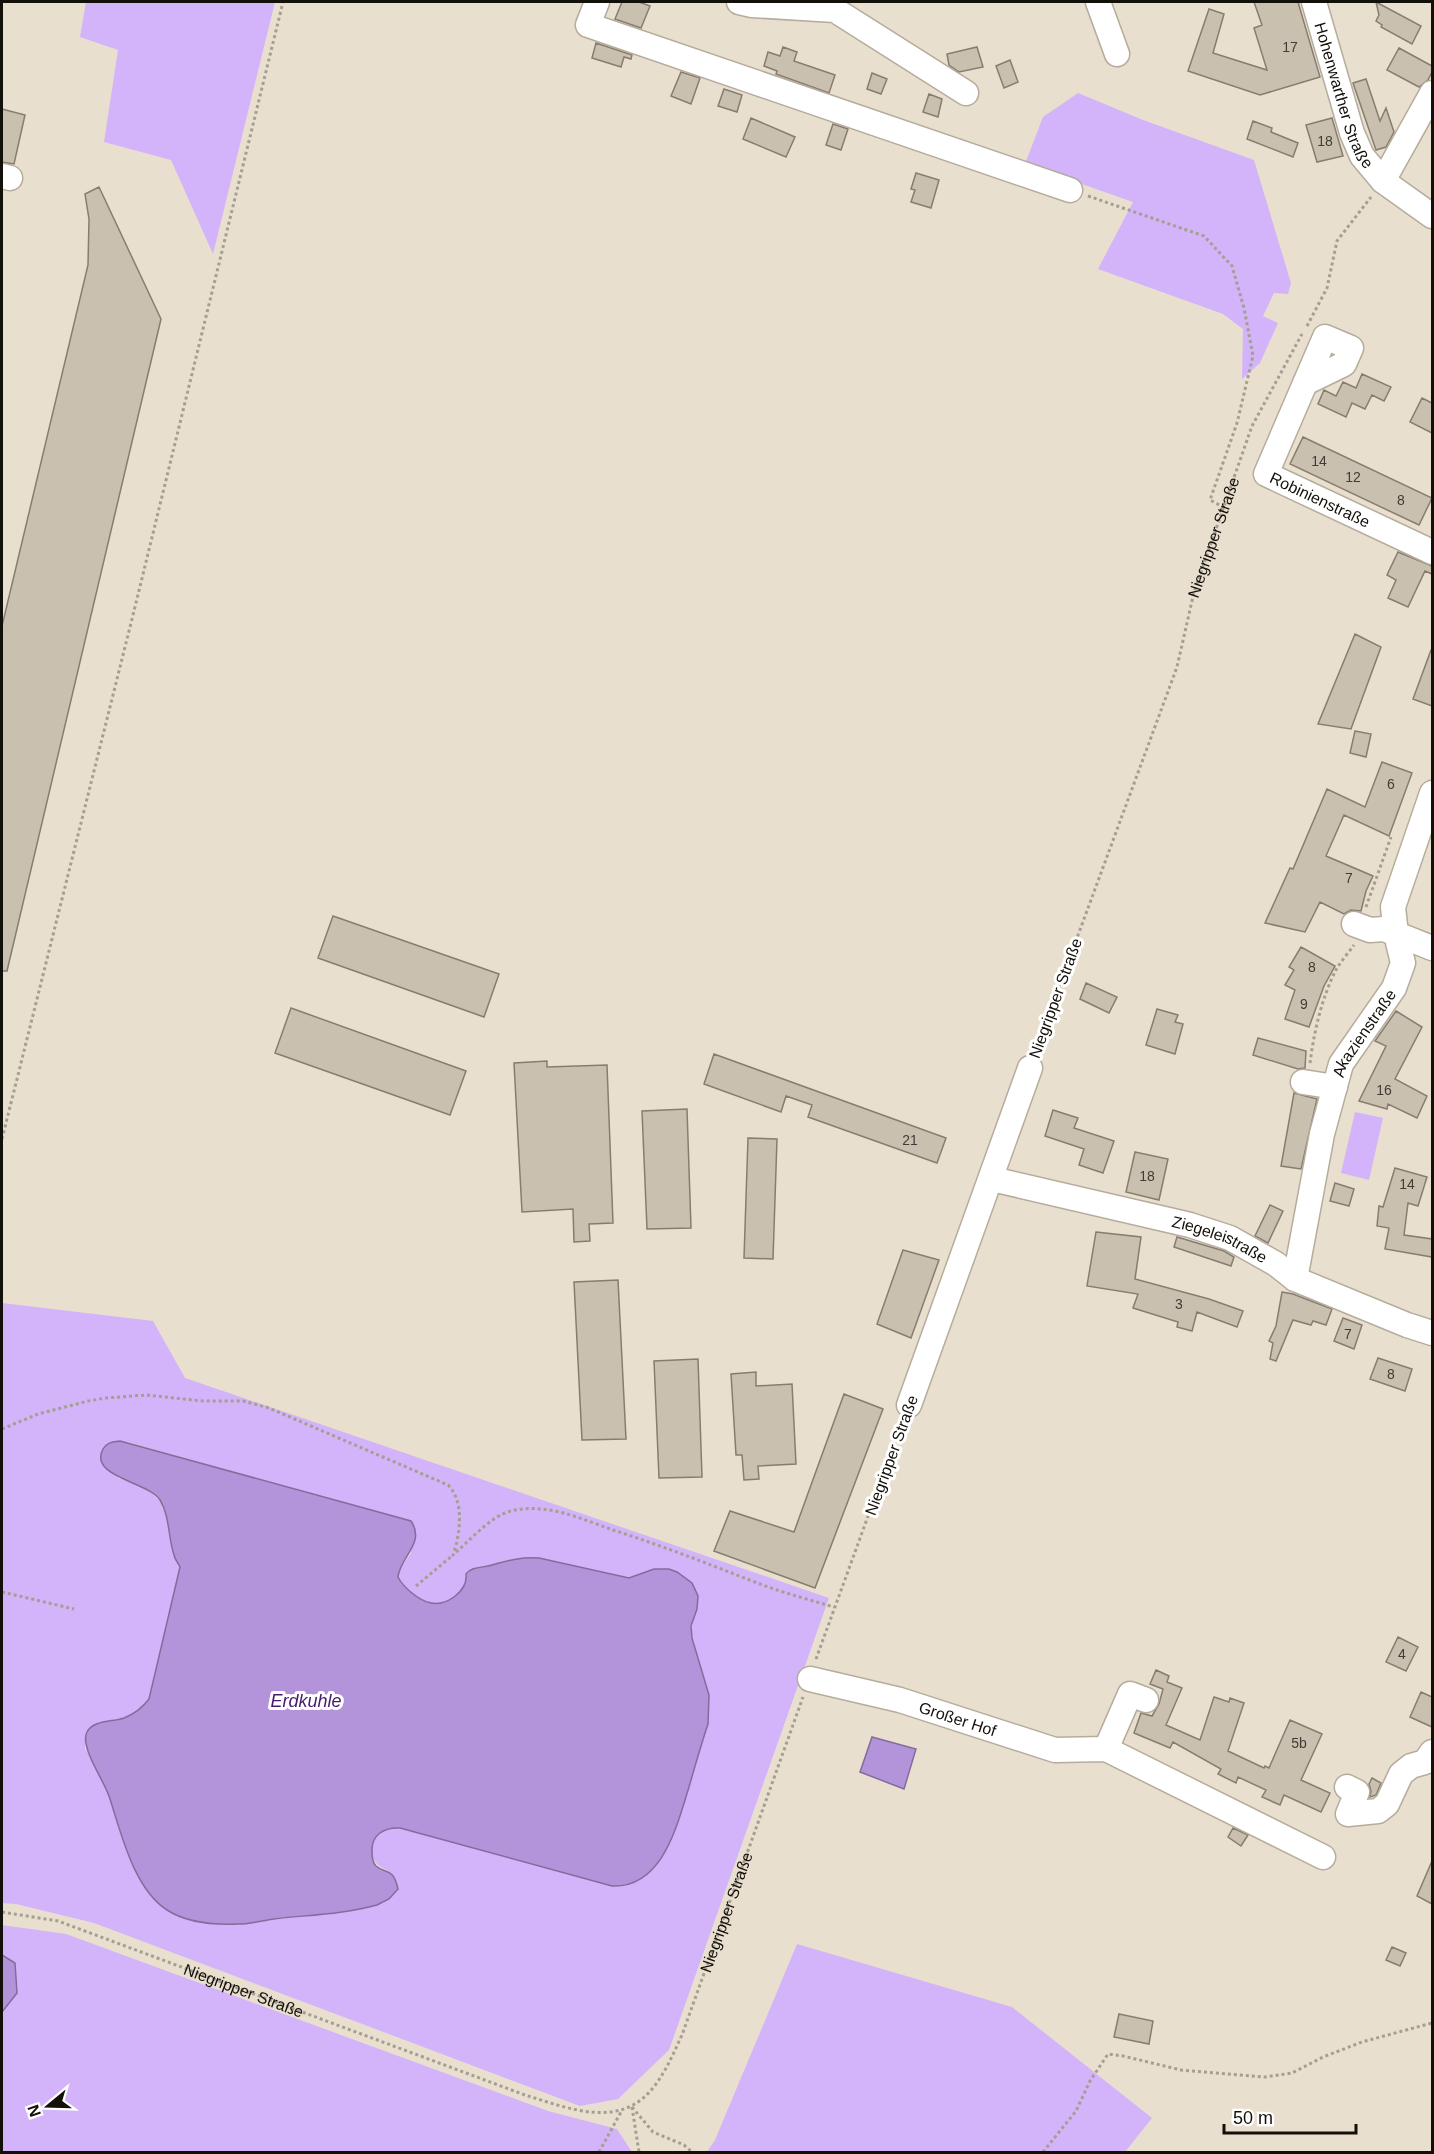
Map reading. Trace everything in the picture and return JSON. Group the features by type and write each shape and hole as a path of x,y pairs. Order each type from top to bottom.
{"street":[{"path":"597,2 588,25 1070,190"},
{"path":"739,2 752,5 835,10 966,93"},
{"path":"1098,2 1117,54"},
{"name":"Hohenwarther Straße","path":"1314,2 1352,133 1362,156 1383,182 1432,216"},
{"path":"1383,182 1432,93"},
{"name":"Robinienstraße","path":"1305,383 1266,474 1432,552"},
{"name":"Akazienstraße","path":"1295,1280 1322,1134 1341,1064 1394,988 1403,963 1393,907 1432,793"},
{"path":"1357,925 1370,930 1384,929 1432,948"},
{"name":"Niegripper Straße","path":"909,1405 1030,1068"},
{"path":"1305,1082 1335,1087"},
{"name":"Ziegeleistraße","path":"992,1179 1190,1225 1230,1238 1276,1264 1295,1280 1432,1333"},
{"name":"Großer Hof","path":"810,1678 900,1700 1055,1750 1106,1749 1323,1857"},
{"path":"1106,1749 1130,1694 1146,1700"},
{"path":"1347,1787 1357,1792 1348,1814 1378,1811 1387,1804 1401,1774 1412,1766 1425,1762 1432,1752"}],"path":[{"path":"2,1139 283,2"},
{"name":"Niegripper Straße","path":"1030,1068 1177,667 1194,592 1252,426 1327,288 1337,241 1383,182"},
{"path":"1070,190 1204,236 1232,266 1254,356 1237,423 1210,500 1225,508"},
{"path":"1305,1082 1327,990 1338,966 1355,945 1357,925 1391,837"},
{"path":"2,1429 23,1419 88,1401 135,1395 159,1395 202,1401 243,1401 256,1404 448,1485 456,1496 459,1510 459,1530 453,1556"},
{"name":"Niegripper Straße","path":"2,1912 58,1921 536,2098 605,2114 621,2112 632,2107 655,2087 682,2035 834,1607 909,1405"},
{"path":"416,1586 507,1512 528,1509 545,1510 578,1518 677,1551 763,1585 834,1607"},
{"path":"2,1592 74,1609"},
{"path":"1043,2152 1076,2111 1090,2081 1108,2054 1181,2070 1265,2077 1292,2073 1323,2057 1362,2042 1432,2023"},
{"path":"632,2107 639,2152"},
{"path":"632,2107 653,2132 684,2145 692,2152"},
{"path":"599,2152 621,2112"}],"shaded area":[{"path":"86,2 275,2 213,254 171,160 104,142 118,50 80,37"},
{"path":"1078,93 1143,120 1254,160 1291,283 1288,294 1274,293 1263,316 1278,323 1260,363 1242,379 1243,329 1223,314 1098,269 1133,202 1025,164 1043,117"},
{"path":"1355,1112 1383,1118 1369,1180 1341,1173"},
{"path":"2,1303 153,1321 185,1378 829,1598 669,2050 618,2099 580,2106 94,1923 16,1904 2,1903","holes":["110,1442 127,1442 411,1521 411,1553 399,1570 398,1577 412,1593 427,1602 443,1602 455,1596 464,1588 466,1577 473,1569 502,1561 539,1558 629,1578 647,1571 698,1596 691,1632 709,1695 708,1724 639,1880 619,1886 400,1828 390,1829 376,1838 371,1852 378,1865 387,1870 394,1894 383,1903 364,1908 240,1924 126,1848 108,1791 85,1748 86,1733 96,1724 129,1716 144,1706 149,1699 180,1567 174,1554 167,1519 159,1500 147,1489 118,1478"]},
{"path":"2,1925 66,1934 548,2111 617,2129 632,2152 2,2152 2,2012 17,1992 15,1963 2,1955"},
{"path":"797,1944 1012,2007 1152,2118 1125,2152 707,2152 715,2140"}],"water":[{"name":"Erdkuhle","path":"120,1441 411,1521 416,1536 398,1577 412,1593 421,1600 431,1603 444,1602 455,1596 464,1586 466,1574 471,1570 527,1558 539,1558 629,1578 654,1569 669,1569 692,1583 698,1596 697,1609 691,1626 692,1638 709,1695 708,1724 673,1836 656,1866 644,1877 629,1884 612,1886 394,1828 380,1833 372,1846 375,1865 392,1874 398,1889 389,1899 377,1905 247,1924 192,1920 167,1910 156,1901 137,1875 107,1792 89,1755 85,1738 94,1725 128,1716 149,1699 180,1567 174,1557 166,1513 160,1500 154,1494 112,1473 104,1466 101,1458 103,1449 108,1444"},
{"path":"872,1737 916,1749 904,1789 860,1772"},
{"path":"2,1955 15,1963 17,1993 2,2012"}],"building":[{"path":"622,2 639,2 650,6 641,28 615,19"},
{"path":"1254,2 1298,2 1320,77 1260,95 1188,71 1209,9 1224,14 1213,53 1267,70 1254,28 1262,25"},
{"path":"1376,2 1421,26 1412,44 1381,27 1382,25 1376,21 1379,15"},
{"path":"596,43 632,55 631,59 624,57 621,67 592,58"},
{"path":"783,47 797,52 794,61 835,75 829,93 776,74 777,71 764,66 768,52 780,56"},
{"path":"977,47 983,67 959,72 949,65 947,54"},
{"path":"1399,48 1432,66 1428,80 1419,87 1387,70"},
{"path":"1010,60 1018,82 1004,88 996,66"},
{"path":"681,72 700,78 691,104 671,96"},
{"path":"872,73 887,79 881,94 867,89"},
{"path":"1366,79 1380,121 1386,108 1394,132 1386,147 1376,150 1353,83"},
{"path":"724,89 742,95 737,112 718,106"},
{"path":"929,94 942,99 938,117 923,112"},
{"path":"2,109 25,115 14,164 2,162"},
{"path":"751,118 795,137 786,157 743,139"},
{"path":"1332,118 1343,156 1317,162 1306,125"},
{"path":"1253,121 1272,128 1271,132 1298,143 1293,157 1247,139"},
{"path":"833,124 848,129 841,150 826,145"},
{"path":"916,173 939,180 931,208 911,202 915,190 911,189"},
{"path":"99,187 161,319 7,971 2,971 2,626 88,265 89,219 85,194"},
{"path":"1362,374 1391,387 1384,401 1372,395 1365,409 1352,403 1346,417 1318,404 1324,390 1336,396 1343,382 1356,388"},
{"path":"1422,398 1432,403 1432,433 1410,422"},
{"path":"1303,437 1432,498 1419,525 1290,464"},
{"path":"1398,552 1432,566 1432,574 1425,571 1408,607 1388,598 1396,580 1387,575"},
{"path":"1355,634 1381,647 1351,729 1318,724"},
{"path":"1432,650 1432,706 1413,699"},
{"path":"1355,731 1371,734 1366,757 1350,753"},
{"path":"1382,762 1412,773 1389,836 1344,815 1326,856 1373,876 1361,911 1351,910 1344,914 1320,902 1305,932 1265,923 1290,868 1293,869 1327,789 1365,807"},
{"path":"333,916 499,974 484,1017 318,958"},
{"path":"1301,947 1335,966 1324,986 1309,1027 1285,1019 1295,990 1285,985 1294,970 1289,967"},
{"path":"1086,983 1117,997 1109,1013 1080,999"},
{"path":"291,1008 466,1071 450,1115 275,1053"},
{"path":"1157,1009 1178,1015 1175,1022 1183,1024 1175,1054 1146,1045"},
{"path":"1396,1011 1422,1027 1395,1079 1427,1096 1417,1118 1388,1104 1387,1109 1359,1101 1386,1046 1375,1041"},
{"path":"1258,1038 1306,1051 1305,1068 1298,1069 1253,1055"},
{"path":"714,1054 946,1138 937,1163 808,1117 812,1105 786,1096 781,1112 704,1084"},
{"path":"547,1061 547,1067 607,1065 613,1223 589,1224 590,1241 574,1242 573,1209 522,1212 514,1063"},
{"path":"1294,1093 1317,1099 1301,1169 1281,1166"},
{"path":"687,1109 691,1228 647,1229 642,1111"},
{"path":"1053,1110 1078,1118 1074,1128 1114,1141 1103,1173 1079,1165 1084,1149 1045,1136"},
{"path":"748,1138 777,1139 773,1259 744,1258"},
{"path":"1135,1152 1168,1159 1159,1200 1126,1192"},
{"path":"1395,1168 1427,1177 1418,1206 1408,1203 1404,1235 1432,1239 1432,1257 1385,1249 1389,1228 1377,1226 1379,1206 1383,1207"},
{"path":"1335,1183 1354,1189 1349,1206 1330,1201"},
{"path":"1270,1205 1283,1211 1268,1243 1255,1236"},
{"path":"1096,1232 1141,1237 1135,1279 1209,1299 1243,1311 1237,1327 1197,1312 1192,1331 1177,1327 1178,1322 1133,1308 1138,1294 1087,1286"},
{"path":"1177,1237 1224,1251 1234,1257 1231,1266 1174,1247"},
{"path":"903,1250 939,1260 911,1338 877,1324"},
{"path":"618,1280 626,1439 582,1440 574,1282"},
{"path":"1282,1292 1332,1309 1326,1325 1313,1321 1311,1325 1293,1320 1276,1361 1270,1359 1273,1343 1269,1341 1276,1326"},
{"path":"1343,1318 1362,1325 1354,1349 1334,1341"},
{"path":"1378,1358 1412,1369 1405,1391 1370,1379"},
{"path":"698,1359 702,1477 659,1478 654,1361"},
{"path":"756,1372 756,1386 792,1384 796,1464 758,1466 759,1479 744,1480 742,1455 736,1455 731,1374"},
{"path":"844,1394 883,1409 815,1588 714,1551 730,1511 794,1532"},
{"path":"1398,1637 1418,1647 1406,1671 1386,1662"},
{"path":"1156,1670 1169,1676 1167,1682 1182,1688 1166,1725 1200,1740 1214,1697 1229,1702 1230,1698 1244,1703 1228,1751 1264,1768 1265,1766 1269,1768 1290,1720 1322,1734 1301,1780 1330,1793 1321,1812 1284,1795 1280,1805 1262,1797 1266,1790 1238,1777 1236,1783 1218,1774 1221,1769 1173,1742 1170,1748 1134,1733 1141,1713 1152,1716 1159,1704 1163,1689 1150,1684"},
{"path":"1421,1692 1432,1697 1432,1727 1410,1717"},
{"path":"1372,1778 1381,1783 1376,1795 1370,1797 1369,1784"},
{"path":"1233,1828 1248,1835 1241,1846 1228,1837"},
{"path":"1432,1861 1432,1904 1417,1896"},
{"path":"1392,1947 1406,1953 1400,1966 1386,1960"},
{"path":"1119,2014 1153,2021 1149,2044 1114,2037"}]}
